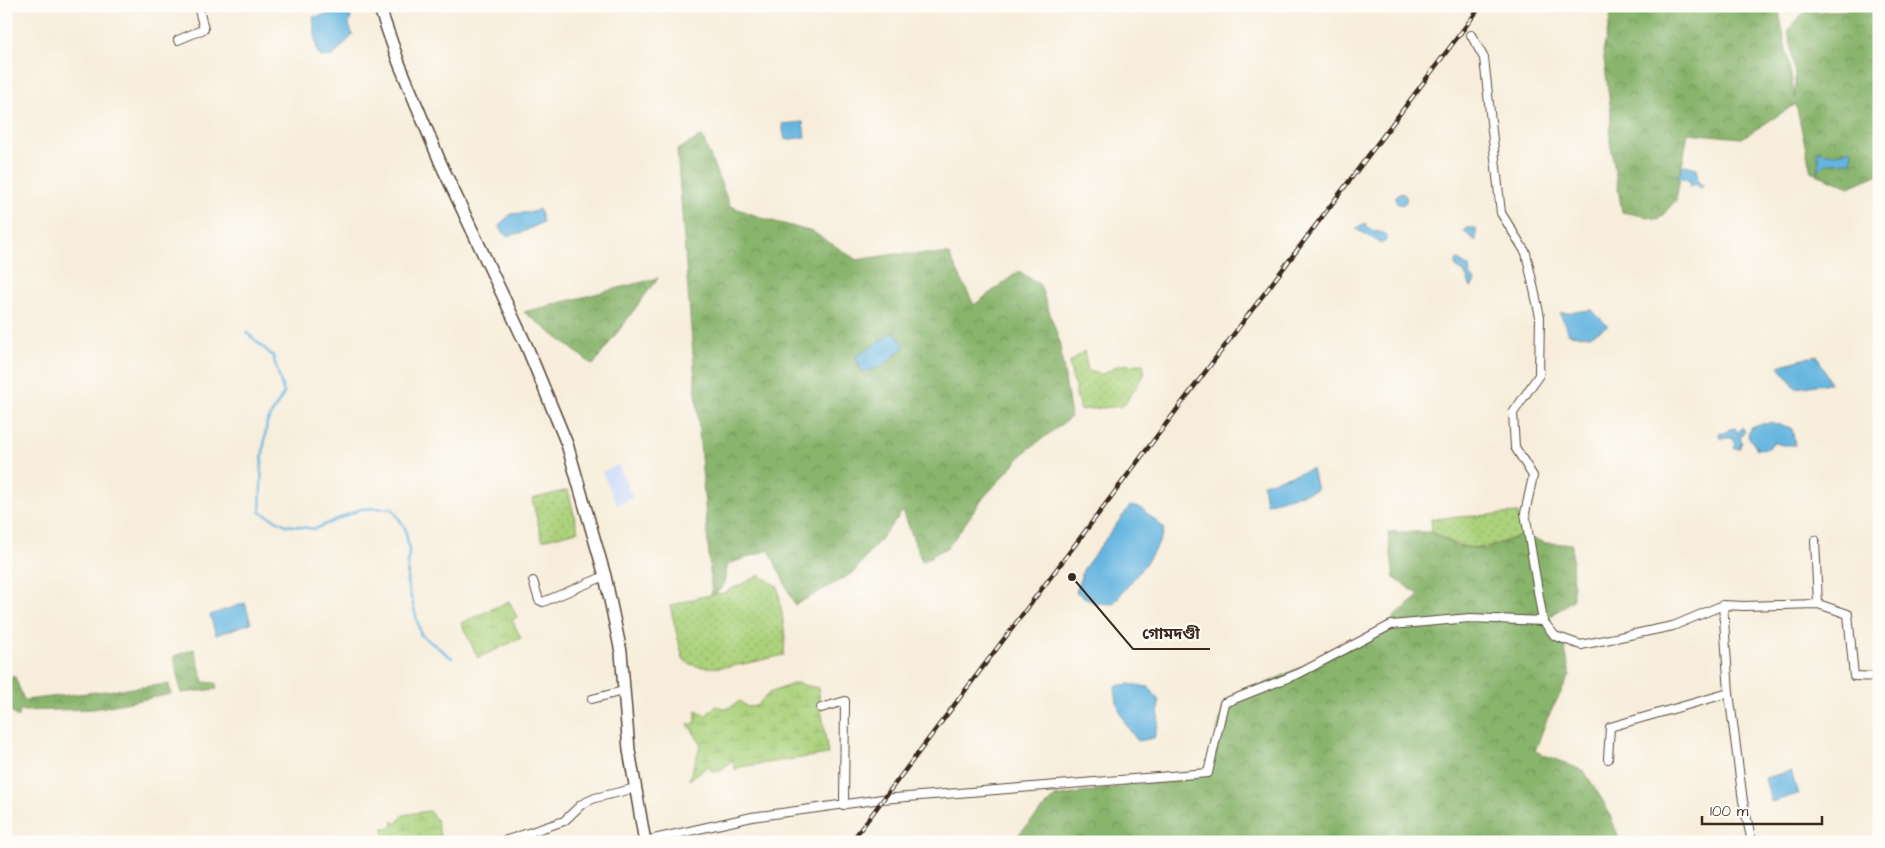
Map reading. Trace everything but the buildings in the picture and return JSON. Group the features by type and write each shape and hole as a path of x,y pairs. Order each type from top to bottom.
{"main road":[{"path":"379,6 399,63 440,164 527,347 567,444 605,576 621,652 623,691 645,841"}],"street":[{"path":"178,40 204,29 198,6"},
{"path":"1471,35 1484,58 1501,213 1526,253 1540,317 1539,375 1513,413 1515,447 1533,476 1526,513 1543,621 1555,636 1581,645 1673,626 1723,605 1818,604 1848,614 1854,676 1879,678"},
{"path":"1815,540 1818,604"},
{"path":"533,581 539,600 544,602 605,576"},
{"path":"1723,605 1729,694 1743,802 1752,842"},
{"path":"645,841 752,817 882,799 1208,773 1224,703 1300,673 1391,625 1470,618 1543,621"},
{"path":"592,700 623,691"},
{"path":"1608,759 1610,728 1729,694"},
{"path":"821,708 845,701 844,805"},
{"path":"501,842 564,820 582,804 595,798 636,788"}],"shaded area":[{"path":"618,465 633,498 617,505 602,472"}],"green space":[{"path":"1604,6 1778,6 1795,98 1795,75 1788,30 1805,12 1848,10 1847,6 1879,6 1879,174 1849,187 1811,172 1796,104 1742,138 1688,133 1676,200 1659,219 1622,212 1610,141 1611,112 1603,52 1611,15"},
{"path":"702,136 730,206 765,219 813,232 857,260 895,254 949,254 974,305 1019,271 1040,285 1059,340 1071,417 1026,451 984,497 949,546 922,562 903,511 853,573 795,605 769,550 728,564 723,587 712,596 677,150"},
{"path":"658,278 593,365 524,312"},
{"path":"1084,351 1088,371 1103,374 1119,365 1143,364 1145,374 1123,406 1080,410 1069,363"},
{"path":"568,490 578,531 542,540 532,499"},
{"path":"1518,513 1522,535 1486,547 1467,547 1432,532 1431,519"},
{"path":"1388,532 1432,532 1456,546 1486,549 1522,535 1546,543 1572,544 1573,600 1544,621 1563,639 1570,675 1547,719 1535,751 1584,771 1606,806 1621,842 1011,842 1055,797 1208,773 1224,703 1391,625 1394,616 1420,595 1394,578"},
{"path":"760,575 778,587 785,635 784,655 717,667 703,667 683,659 670,606 700,597 723,593"},
{"path":"509,601 517,617 512,620 521,638 478,658 461,623"},
{"path":"194,649 204,682 216,683 217,689 181,693 174,656"},
{"path":"6,676 15,677 24,700 169,684 171,694 94,709 20,711 18,718 11,712 12,708 6,697"},
{"path":"796,683 818,688 828,754 740,767 735,770 732,760 719,772 712,771 708,766 689,780 701,744 688,724 696,723 696,710 706,715 716,706 727,709 740,701 747,707 756,706 769,693"},
{"path":"429,811 437,821 441,842 385,842 383,828 392,827 393,821 397,824 403,815"}],"water":[{"path":"340,12 351,16 349,25 353,35 333,56 321,57 317,51 313,17"},
{"path":"803,122 805,137 785,140 782,124"},
{"path":"1852,149 1851,162 1827,163 1817,171 1819,161 1817,151 1834,154"},
{"path":"1686,165 1697,168 1698,182 1704,186 1700,188 1695,184 1689,187 1690,181 1676,176 1681,173 1681,167"},
{"path":"1401,193 1407,199 1401,205 1395,199"},
{"path":"539,209 543,222 521,233 506,236 498,226 511,214 533,212"},
{"path":"1366,223 1366,228 1386,234 1385,242 1381,243 1356,229"},
{"path":"1467,228 1476,228 1476,241 1463,231"},
{"path":"1457,259 1469,267 1470,274 1475,281 1471,288 1466,275 1455,266"},
{"path":"1592,310 1608,326 1590,336 1569,334 1560,313"},
{"path":"894,332 905,346 882,367 862,372 856,356"},
{"path":"1817,355 1830,383 1796,388 1778,366"},
{"path":"1769,422 1792,428 1795,445 1782,445 1773,442 1769,448 1757,449 1748,436 1750,428"},
{"path":"1742,427 1745,431 1740,438 1742,442 1739,449 1733,447 1736,444 1732,438 1721,438 1719,435 1720,432 1725,433 1729,429 1735,428 1738,433"},
{"path":"1312,469 1317,490 1266,504 1263,484"},
{"path":"1130,506 1141,508 1164,528 1162,536 1151,556 1113,604 1094,603 1076,592 1083,570"},
{"path":"245,603 251,623 216,635 210,615"},
{"path":"1128,684 1149,687 1159,701 1158,725 1154,738 1138,741 1122,716 1117,702 1115,686"},
{"path":"1791,771 1798,794 1771,802 1765,778"}],"waterway":[{"path":"246,332 273,356 284,393 267,422 262,461 260,512 286,525 315,529 361,509 392,508 405,528 409,549 407,582 421,635 452,658"}],"railway":[{"path":"851,842 1481,6"}],"place":[{"name":"গোমদণ্ডী","path":"1072,577"}]}
